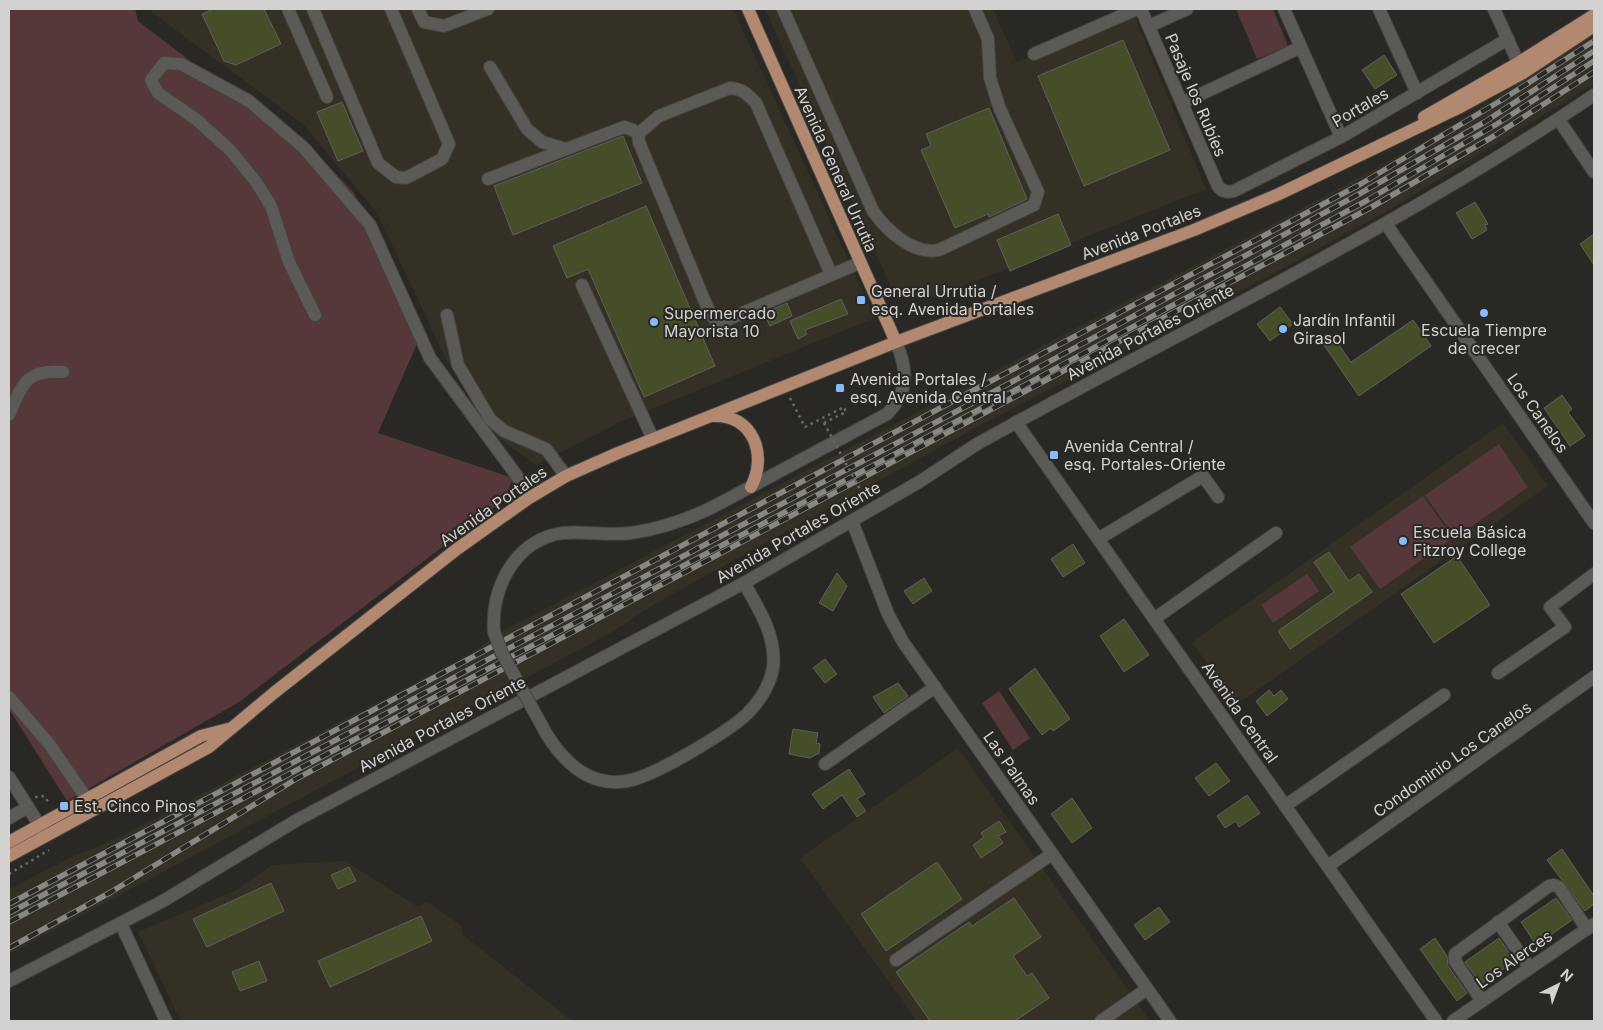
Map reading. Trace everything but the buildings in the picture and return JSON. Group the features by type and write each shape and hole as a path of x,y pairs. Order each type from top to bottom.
{"main road":[{"name":"Avenida General Urrutia","path":"748,9 859,263 896,342"},
{"name":"Avenida Portales","path":"1520,68 1594,15"},
{"name":"Avenida Portales","path":"9,842 43,830 209,748 230,728 457,549 529,498 566,476 653,439 896,342 1241,211 1442,117 1520,68 1594,26"},
{"path":"710,416 735,420 752,434 759,459 758,469 751,487"},
{"name":"Avenida Portales","path":"9,856 86,799 201,736 230,728"}],"street":[{"path":"288,9 327,96"},
{"path":"313,9 378,163 396,177 406,178 442,158 449,144 391,9"},
{"path":"418,9 424,22 444,26 488,9"},
{"path":"783,9 873,211 884,226 898,237 918,249 931,251 939,250 1034,205 1038,199 1038,192 1000,109 990,78 988,38 975,9"},
{"path":"1034,54 1136,9"},
{"name":"Pasaje los Rubíes","path":"1141,9 1217,184 1224,191"},
{"path":"1148,26 1187,9"},
{"path":"1284,9 1341,137"},
{"path":"1380,9 1417,93"},
{"path":"1494,9 1520,68"},
{"name":"Portales","path":"1224,191 1231,192 1249,184 1341,137 1508,39"},
{"path":"1182,103 1301,47"},
{"path":"315,315 289,262 271,206 256,182 231,151 197,120 158,93 151,80 164,63 181,64 249,101 304,148 370,225 430,358 517,476 529,498"},
{"path":"490,67 527,129 542,142 566,149"},
{"path":"638,134 659,116 730,88 740,89 747,93 756,103 831,274"},
{"name":"Avenida Portales Oriente","path":"9,981 122,924 238,857 297,820 744,583 1016,422 1386,224 1558,120 1594,96"},
{"path":"1558,120 1594,172"},
{"path":"488,179 624,128 633,130 638,134 639,142 710,314 716,320 724,321 859,263"},
{"name":"Los Canelos","path":"1386,224 1592,516"},
{"path":"582,285 653,439"},
{"path":"447,315 458,365 490,419 504,431 546,449 566,476"},
{"path":"744,583 765,623 773,658 772,670 765,690 755,706 738,721 661,768 636,779 616,782 596,779 578,770 563,758 547,735 502,653 494,632 494,607 502,578 517,558 537,542 561,534 615,534 664,526 697,515 878,420 894,407 903,392 906,376 896,342"},
{"path":"9,415 20,391 32,376 44,371 63,372"},
{"name":"Avenida Central","path":"1016,422 1436,1021"},
{"path":"1098,539 1204,476 1218,497"},
{"name":"Las Palmas","path":"852,520 891,620 935,687 1170,1021"},
{"path":"1154,619 1276,533"},
{"path":"1498,673 1565,627 1550,607 1594,574"},
{"name":"Condominio Los Canelos","path":"1328,866 1594,678"},
{"path":"825,764 935,687"},
{"path":"1285,806 1444,695"},
{"path":"9,696 50,745 86,799"},
{"path":"9,777 43,830"},
{"path":"9,818 28,807"},
{"path":"896,960 1052,854"},
{"path":"1482,1001 1455,961 1454,956 1498,922 1554,885 1558,887 1591,926"},
{"path":"1498,922 1530,968"},
{"path":"122,924 164,1021"},
{"name":"Los Alerces","path":"1453,1021 1591,926"},
{"path":"1102,1021 1147,988"}],"path":[{"path":"785,387 805,427 844,407 846,412 824,423 863,495"}],"shaded area":[{"path":"9,9 135,9 138,21 193,63 247,95 301,137 354,193 419,339 378,433 513,478 504,500 239,702 67,801 9,709"},
{"path":"156,9 733,9 875,318 620,422 536,465 492,433 446,359 377,213 303,124 150,11"},
{"path":"765,9 993,9 1017,62 1134,15 1206,189 935,297 894,293"},
{"path":"1236,9 1273,9 1288,46 1257,59"},
{"path":"1594,34 1594,84 1394,207 1269,276 979,426 656,603 614,631 9,954 9,889 74,856 114,840 470,654 505,630 1267,227 1406,152 1475,111"},
{"name":"Escuela Básica Fitzroy College","path":"1503,423 1548,486 1236,705 1192,642"},
{"path":"1499,444 1528,487 1455,538 1425,495"},
{"path":"1423,496 1453,538 1380,589 1350,547"},
{"path":"1307,574 1319,591 1273,623 1261,605"},
{"path":"999,691 1030,738 1013,750 982,703"},
{"path":"958,748 1150,1021 917,1021 800,858"},
{"path":"345,861 418,907 427,902 462,926 462,934 572,1021 181,1021 138,932 235,891 272,865"}],"railway":[{"path":"9,904 1359,185 1500,101 1594,41"},
{"path":"9,913 995,391 1361,193 1483,123 1594,51"},
{"path":"9,922 999,399 1366,201 1497,124 1594,61"},
{"path":"9,948 111,892 296,779 1370,208 1494,136 1594,72"}],"place":[{"name":"General Urrutia / esq. Avenida Portales","path":"861,300"},
{"name":"Escuela Tiempre de crecer","path":"1484,313"},
{"name":"Supermercado Mayorista 10","path":"654,322"},
{"name":"Jardín Infantil Girasol","path":"1283,329"},
{"name":"Avenida Portales / esq. Avenida Central","path":"840,388"},
{"name":"Avenida Central / esq. Portales-Oriente","path":"1054,455"},
{"name":"Escuela Básica Fitzroy College","path":"1403,541"},
{"name":"Est. Cinco Pinos","path":"64,806"}]}
